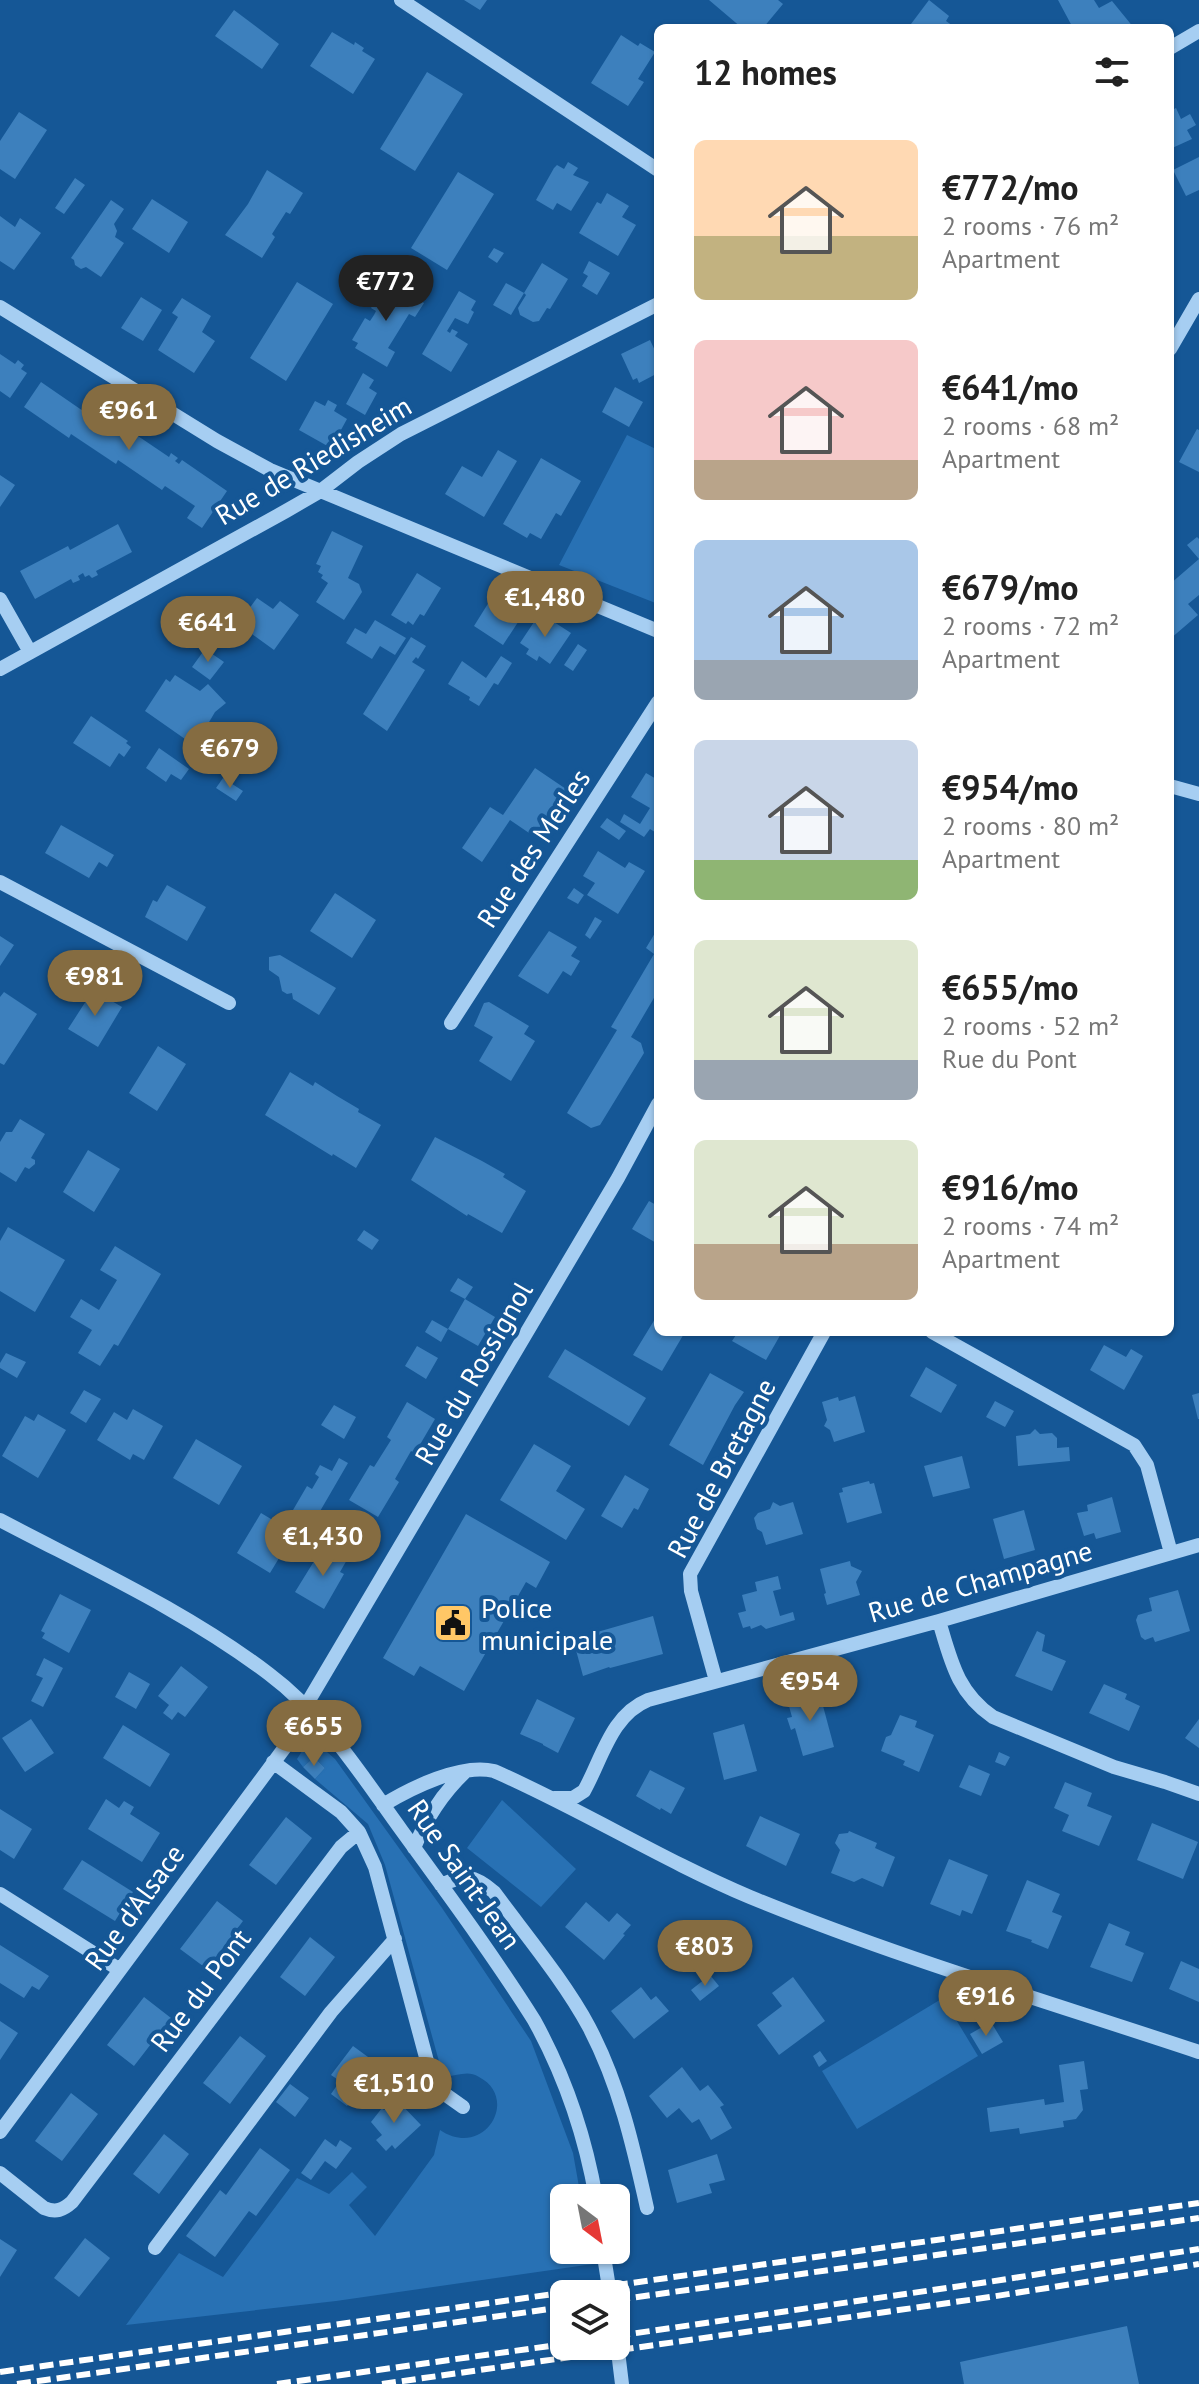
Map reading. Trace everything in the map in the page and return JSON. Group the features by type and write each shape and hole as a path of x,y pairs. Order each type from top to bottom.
{"street":[{"path":"401,0 654,167"},
{"path":"1174,46 1199,31"},
{"path":"1174,342 1199,299"},
{"name":"Rue de Riedisheim","path":"0,669 319,492 401,434 654,306"},
{"path":"0,307 217,441 270,470 654,629"},
{"path":"0,599 30,652"},
{"name":"Rue des Merles","path":"451,1023 654,708"},
{"path":"1174,787 1199,794"},
{"path":"0,882 229,1003"},
{"name":"Rue du Rossignol","path":"308,1710 654,1111"},
{"name":"Rue de Bretagne","path":"716,1681 691,1591 690,1574 822,1336"},
{"path":"939,1336 1134,1445 1147,1465 1171,1553"},
{"name":"Rue Saint-Jean","path":"0,1520 180,1614 270,1674 308,1710 343,1750 521,1999 546,2042 571,2101 585,2143 593,2184"},
{"name":"Rue de Champagne","path":"545,1795 566,1799 584,1791 618,1723 634,1706 1199,1545"},
{"path":"939,1621 960,1683 979,1707 993,1717 1114,1767 1199,1794"},
{"name":"Rue d'Alsace","path":"0,2132 308,1710"},
{"path":"273,1762 341,1812 359,1832 375,1867 431,2076 439,2090 463,2107"},
{"path":"414,1848 441,1798 467,1770"},
{"path":"383,1805 411,1789 467,1770 494,1771 698,1874 810,1920 1199,2052"},
{"name":"Rue du Pont","path":"0,2173 51,2211 59,2211 72,2202 341,1847 359,1832"},
{"path":"441,1885 457,1878 475,1878 494,1892 588,2025 623,2108 647,2208"},
{"path":"0,1894 120,1970"},
{"path":"155,2248 331,2012 395,1939"},
{"path":"619,2360 622,2384"}],"shaded area":[{"path":"627,435 654,448 654,602 559,565"},
{"path":"319,1745 335,1759 442,1908 531,2041 573,2153 579,2184 550,2184 550,2264 593,2264 336,2301 126,2325 179,2253 223,2277 297,2178 329,2194 352,2172 367,2187 349,2205 375,2236 434,2155 440,2130 456,2137 471,2137 483,2132 492,2123 497,2111 497,2098 491,2087 479,2077 470,2074 443,2076 385,1865 368,1824 315,1779 325,1768 314,1757 303,1767 297,1759 304,1748"},
{"path":"502,1800 576,1869 541,1907 467,1848"},
{"path":"943,1998 978,2056 857,2129 822,2071"}],"building":[{"path":"464,0 487,0 480,10"},
{"path":"709,0 778,0 783,4 766,24 737,24"},
{"path":"929,0 949,16 946,21 950,24 911,24"},
{"path":"1058,0 1094,0 1099,8 1112,1 1131,24 1071,24"},
{"path":"234,10 279,44 262,69 215,36"},
{"path":"332,32 354,45 355,42 375,59 353,94 310,66"},
{"path":"621,35 654,51 638,79 644,82 628,106 591,83"},
{"path":"427,72 463,94 415,171 380,149"},
{"path":"1174,109 1181,119 1190,114 1196,125 1187,130 1192,139 1174,147"},
{"path":"19,112 47,130 15,179 0,169 0,141"},
{"path":"1199,157 1199,190 1186,196 1174,170"},
{"path":"568,162 578,168 573,175 589,182 571,211 557,203 553,210 536,200 554,168 557,165 564,169"},
{"path":"267,170 303,193 272,234 275,237 262,258 225,235 248,204"},
{"path":"458,172 494,194 447,270 411,248"},
{"path":"75,178 85,185 64,214 55,208"},
{"path":"607,193 629,206 622,217 636,225 618,256 579,233 597,202 601,204"},
{"path":"152,199 188,222 169,253 132,229"},
{"path":"111,200 124,209 114,224 117,231 115,237 124,243 101,277 86,267 81,269 71,258"},
{"path":"0,216 15,227 20,218 41,233 14,270 0,261"},
{"path":"494,248 504,253 497,263 488,257"},
{"path":"589,261 610,273 597,295 582,286 588,276 583,273"},
{"path":"542,263 568,279 539,321 533,322 520,315 518,308 526,295 524,293"},
{"path":"297,282 333,304 286,381 250,358"},
{"path":"506,283 524,293 511,315 493,305"},
{"path":"392,284 424,303 415,317 409,314 388,348 395,352 387,367 355,348 358,343 352,340 365,318 370,321 374,315 376,311 371,308 383,286 389,289"},
{"path":"459,291 476,301 468,324 455,318 447,331 450,333 452,329 458,332 455,336 468,344 451,372 422,354"},
{"path":"141,297 162,310 143,341 121,328"},
{"path":"182,298 211,316 202,332 215,341 194,373 158,350 178,317 172,313"},
{"path":"650,340 654,348 654,375 639,383 637,378 633,380 621,354"},
{"path":"0,354 15,364 18,360 24,365 21,369 27,373 10,398 0,391"},
{"path":"363,373 374,380 369,388 377,393 365,415 346,404"},
{"path":"41,382 86,413 89,408 133,438 135,434 169,457 171,453 178,458 175,461 179,464 182,460 227,491 202,528 187,518 195,506 165,486 162,490 118,460 116,464 71,434 69,438 24,407"},
{"path":"615,387 643,402 629,427 602,412"},
{"path":"328,400 337,405 334,411 347,419 331,448 299,430 315,401 325,406"},
{"path":"1199,430 1199,472 1179,462"},
{"path":"498,450 517,461 484,517 445,494 462,466 482,477"},
{"path":"541,458 581,481 561,516 556,513 541,539 530,533 527,538 503,524"},
{"path":"0,475 15,485 0,507"},
{"path":"118,524 132,552 96,571 98,575 92,578 89,575 85,577 83,573 78,576 80,580 73,583 71,579 35,599 20,571 68,546 70,550"},
{"path":"332,531 363,546 348,578 359,584 362,592 344,620 316,602 328,583 321,578 323,575 318,572 321,566 316,564"},
{"path":"1197,537 1199,539 1199,559 1187,545"},
{"path":"1199,559 1199,595 1188,604 1198,615 1174,636 1174,581"},
{"path":"417,573 441,588 424,616 420,614 413,625 408,621 406,624 391,615"},
{"path":"494,594 524,613 503,645 474,626"},
{"path":"202,597 240,625 235,631 228,626 212,647 182,625"},
{"path":"257,598 273,609 280,601 299,615 274,650 238,624"},
{"path":"540,613 571,633 550,664 539,656 537,661 526,654 529,649 520,643"},
{"path":"375,620 406,638 395,655 380,646 372,659 346,643 355,628 366,634"},
{"path":"411,637 426,646 418,659 416,657 412,662 425,670 387,731 363,714"},
{"path":"578,644 587,650 573,671 564,665"},
{"path":"205,649 224,662 210,680 192,667"},
{"path":"501,656 512,663 479,706 448,684 462,661 486,678"},
{"path":"175,675 200,691 208,684 226,703 215,712 195,746 145,711 166,679 170,682"},
{"path":"91,716 128,741 126,743 131,747 124,757 119,753 110,767 73,743"},
{"path":"159,748 189,769 181,780 171,774 166,782 146,768"},
{"path":"535,768 566,789 535,834 510,820 482,862 462,848 490,807 503,815"},
{"path":"646,773 654,778 654,832 650,829 644,837 620,822 624,814 640,824 650,808 631,797"},
{"path":"223,778 243,791 236,801 216,788"},
{"path":"607,818 626,831 619,840 600,827"},
{"path":"61,825 114,855 107,867 99,862 89,878 45,853"},
{"path":"598,851 625,868 629,862 645,871 618,914 587,895 595,883 583,876"},
{"path":"167,885 206,907 187,941 145,917 153,900 157,902"},
{"path":"574,888 584,895 578,904 567,898"},
{"path":"335,893 376,920 352,958 310,931"},
{"path":"595,917 602,921 590,939 585,935"},
{"path":"549,931 577,947 571,956 580,961 571,976 563,971 548,994 518,976"},
{"path":"654,935 654,954 646,948"},
{"path":"0,936 14,945 0,966"},
{"path":"654,954 654,998 631,1037 641,1043 644,1053 600,1125 591,1128 567,1113 617,1030 611,1027"},
{"path":"280,955 336,988 319,1015 293,999 292,993 282,991 279,977 269,970 269,957"},
{"path":"93,990 122,1007 98,1047 68,1029"},
{"path":"4,992 37,1014 4,1065 0,1063 0,997"},
{"path":"489,1002 529,1026 524,1034 535,1041 511,1081 479,1061 493,1037 474,1026 484,1003"},
{"path":"158,1046 186,1064 157,1111 129,1093"},
{"path":"290,1072 313,1086 315,1082 381,1125 356,1168 265,1115"},
{"path":"20,1119 45,1134 31,1158 35,1164 29,1169 25,1167 16,1182 0,1172 0,1142 6,1132 12,1132"},
{"path":"435,1137 505,1174 503,1177 526,1191 502,1233 467,1216 411,1180"},
{"path":"88,1150 120,1169 94,1212 63,1192"},
{"path":"649,1201 654,1204 654,1242 632,1229"},
{"path":"8,1227 65,1260 35,1312 0,1291 0,1241"},
{"path":"364,1230 379,1240 372,1250 357,1240"},
{"path":"115,1246 161,1274 118,1346 114,1344 100,1366 78,1353 92,1330 70,1317 81,1299 99,1310 117,1280 100,1270"},
{"path":"458,1278 473,1287 465,1299 450,1291"},
{"path":"465,1299 495,1317 478,1346 448,1329"},
{"path":"432,1320 448,1329 441,1342 425,1332"},
{"path":"654,1321 654,1336 683,1336 662,1371 633,1355"},
{"path":"735,1336 780,1336 766,1360 732,1341"},
{"path":"1104,1345 1126,1357 1131,1349 1143,1356 1124,1390 1090,1370"},
{"path":"417,1346 438,1358 426,1379 405,1366"},
{"path":"565,1349 646,1398 629,1426 548,1377"},
{"path":"6,1353 26,1362 17,1378 0,1368"},
{"path":"926,1367 957,1385 941,1413 910,1396"},
{"path":"710,1373 744,1392 703,1465 669,1445"},
{"path":"84,1390 101,1399 86,1423 70,1413"},
{"path":"1199,1393 1199,1419 1198,1419 1192,1395"},
{"path":"855,1396 865,1432 834,1442 830,1430 824,1426 827,1420 822,1402"},
{"path":"995,1401 1014,1411 1005,1427 986,1417"},
{"path":"407,1402 435,1419 415,1453 411,1451 395,1479 399,1482 378,1517 349,1500 370,1465 374,1467 391,1440 387,1437"},
{"path":"334,1405 356,1417 344,1439 321,1425"},
{"path":"133,1409 163,1426 144,1460 133,1454 130,1460 97,1440 114,1412 127,1420"},
{"path":"38,1414 66,1430 38,1478 2,1456 25,1416 34,1421"},
{"path":"1035,1429 1040,1434 1052,1433 1057,1438 1057,1448 1069,1447 1070,1461 1018,1466 1016,1436 1030,1434"},
{"path":"196,1439 242,1466 219,1505 173,1478"},
{"path":"534,1444 571,1466 556,1491 585,1509 566,1540 500,1500"},
{"path":"962,1456 970,1488 933,1497 924,1466"},
{"path":"339,1458 348,1463 319,1513 330,1520 319,1540 307,1533 314,1523 293,1510 307,1486 312,1489 319,1477 315,1474 320,1465 332,1471"},
{"path":"625,1475 649,1489 638,1510 634,1508 622,1528 601,1516"},
{"path":"869,1481 870,1484 874,1483 882,1513 847,1523 839,1493 843,1492 842,1488"},
{"path":"1112,1497 1121,1532 1096,1539 1094,1533 1084,1536 1077,1513 1088,1511 1087,1505"},
{"path":"773,1502 780,1506 793,1502 803,1534 766,1545 754,1518 770,1509"},
{"path":"1024,1510 1035,1550 1004,1559 993,1519"},
{"path":"261,1513 286,1528 282,1535 290,1540 270,1573 237,1553"},
{"name":"Police municipale","path":"466,1514 550,1562 536,1588 526,1582 464,1691 420,1666 414,1676 383,1658"},
{"path":"328,1546 348,1558 340,1572 344,1574 324,1609 295,1592 316,1558 320,1560"},
{"path":"850,1561 851,1566 862,1571 856,1582 860,1595 827,1605 820,1569"},
{"path":"778,1576 781,1589 773,1591 780,1616 793,1612 795,1620 766,1629 761,1625 743,1628 738,1613 746,1611 742,1595 757,1591 755,1582"},
{"path":"1178,1590 1190,1631 1155,1642 1153,1637 1145,1640 1141,1637 1136,1620 1138,1615 1152,1611 1149,1598"},
{"path":"60,1594 91,1610 69,1653 42,1638 45,1633 41,1631"},
{"path":"653,1616 663,1654 583,1676 573,1639"},
{"path":"1037,1631 1045,1635 1042,1651 1066,1661 1052,1691 1015,1676"},
{"path":"44,1658 63,1668 43,1707 31,1701 43,1678 36,1675"},
{"path":"181,1666 208,1687 185,1717 178,1712 172,1720 163,1713 169,1705 158,1696"},
{"path":"129,1672 150,1684 136,1709 115,1697"},
{"path":"1104,1684 1127,1694 1125,1699 1140,1706 1129,1731 1089,1713"},
{"path":"819,1691 834,1747 803,1756 795,1728 791,1730 787,1718 792,1717 787,1699"},
{"path":"537,1699 575,1718 558,1753 520,1734"},
{"path":"900,1715 917,1721 915,1727 934,1735 919,1772 903,1765 905,1761 881,1751"},
{"path":"31,1719 54,1753 25,1772 2,1738"},
{"path":"1199,1719 1199,1748 1185,1738"},
{"path":"744,1724 757,1771 724,1780 713,1733"},
{"path":"123,1725 170,1754 150,1787 103,1758"},
{"path":"999,1752 1010,1757 1005,1766 995,1762"},
{"path":"314,1757 325,1768 315,1779 303,1767"},
{"path":"969,1765 990,1774 981,1796 959,1787"},
{"path":"650,1770 685,1788 671,1814 636,1796"},
{"path":"1065,1782 1092,1793 1087,1806 1112,1816 1099,1846 1062,1831 1069,1815 1054,1808"},
{"path":"106,1799 119,1808 124,1801 134,1807 130,1814 160,1833 142,1862 88,1829"},
{"path":"0,1809 32,1829 14,1859 0,1850"},
{"path":"760,1816 800,1834 786,1866 746,1846"},
{"path":"286,1817 312,1838 276,1885 249,1865"},
{"path":"1152,1823 1198,1842 1183,1879 1137,1860"},
{"path":"849,1831 877,1843 875,1848 895,1857 883,1887 862,1878 854,1882 831,1873 840,1850 835,1843 839,1834"},
{"path":"949,1859 988,1875 972,1914 962,1910 960,1916 930,1904"},
{"path":"82,1860 133,1892 115,1921 63,1889"},
{"path":"1027,1880 1060,1894 1052,1912 1062,1916 1048,1949 1006,1931"},
{"path":"217,1901 243,1921 207,1969 180,1949"},
{"path":"586,1902 609,1922 617,1913 631,1925 604,1960 565,1927"},
{"path":"1109,1923 1130,1932 1125,1945 1144,1953 1132,1982 1090,1967"},
{"path":"310,1937 335,1957 305,1996 280,1977"},
{"path":"0,1945 49,1976 39,1990 32,1986 24,1998 0,1983"},
{"path":"1181,1961 1199,1969 1199,2002 1169,1989"},
{"path":"710,1975 719,1986 700,2001 691,1990"},
{"path":"793,1977 825,2021 779,2055 757,2025 782,2006 772,1993"},
{"path":"641,1987 651,2000 656,1996 669,2011 634,2039 611,2011"},
{"path":"144,1997 171,2018 134,2066 107,2045"},
{"path":"0,2021 18,2033 0,2060"},
{"path":"991,2022 1003,2042 982,2054 970,2034"},
{"path":"240,2036 266,2056 230,2104 203,2083"},
{"path":"353,2046 379,2065 347,2106 331,2094 340,2081 331,2075"},
{"path":"820,2051 827,2061 819,2067 813,2056"},
{"path":"1084,2061 1088,2089 1080,2090 1083,2110 1076,2119 1063,2121 1064,2127 1020,2134 1019,2128 990,2132 987,2108 1044,2099 1045,2105 1064,2102 1059,2065"},
{"path":"682,2067 700,2091 708,2085 724,2105 720,2107 732,2128 711,2140 699,2119 692,2123 679,2108 667,2118 649,2096"},
{"path":"290,2084 309,2098 295,2117 276,2102"},
{"path":"71,2093 98,2114 62,2161 35,2141"},
{"path":"396,2099 421,2125 395,2149 392,2145 386,2151 376,2140 382,2135 371,2122 382,2108 384,2110"},
{"path":"164,2134 189,2154 159,2194 133,2174"},
{"path":"325,2139 336,2147 340,2140 352,2148 336,2169 325,2161 311,2180 301,2173"},
{"path":"260,2148 290,2170 256,2216 249,2211 215,2257 186,2236 220,2190 226,2195"},
{"path":"717,2154 725,2180 709,2184 712,2193 677,2203 668,2170"},
{"path":"85,2238 110,2258 79,2297 54,2278"},
{"path":"0,2239 17,2250 0,2277"},
{"path":"1127,2326 1139,2384 964,2384 960,2362"}],"railway":[{"path":"0,2372 1199,2203"},
{"path":"630,2298 1199,2218"},
{"path":"630,2334 1199,2249"},
{"path":"382,2384 1199,2264"},
{"path":"17,2384 550,2309"},
{"path":"277,2384 550,2346"}],"place":[{"name":"Police municipale","path":"453,1623"}]}
